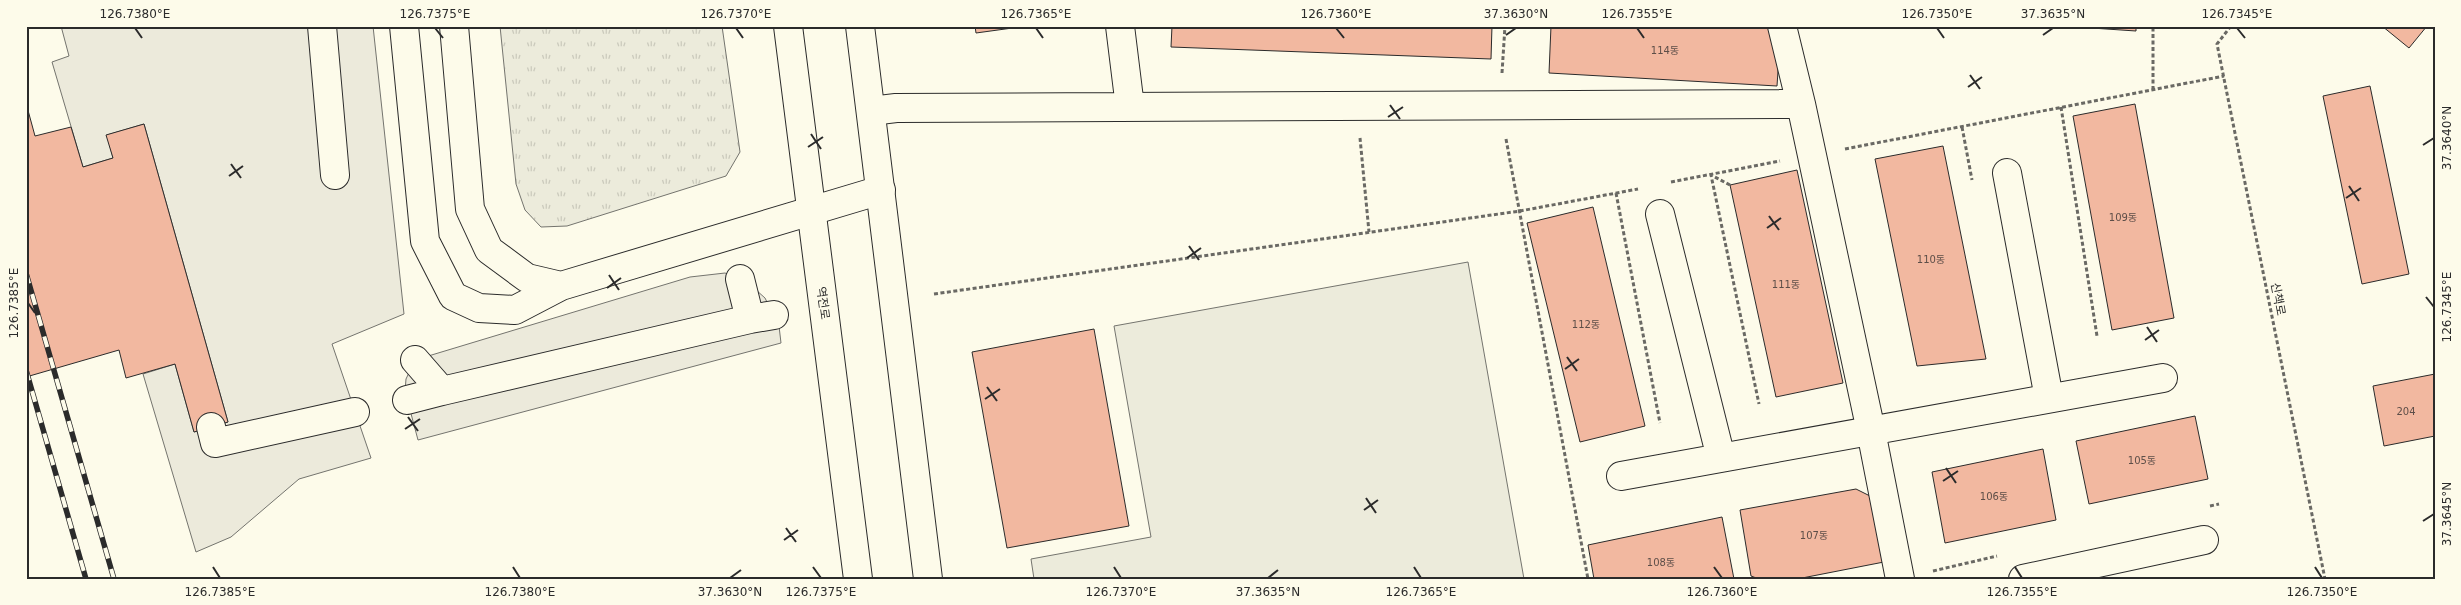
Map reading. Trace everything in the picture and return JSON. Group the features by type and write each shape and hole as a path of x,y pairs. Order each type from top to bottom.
{"street":[{"path":"322,26 335,175"},
{"path":"404,26 425,241 453,296 479,308 515,310 561,286 881,190"},
{"path":"454,26 470,210 489,250 526,278 561,286"},
{"name":"역전로","path":"788,26 810,212 858,579"},
{"path":"860,26 872,111 928,579"},
{"path":"1120,26 1130,107"},
{"path":"1782,26 1801,104 1871,431 1900,579"},
{"path":"872,111 896,108 1801,104"},
{"path":"2007,173 2049,398"},
{"path":"1660,214 1720,458"},
{"path":"407,400 762,317 740,279"},
{"path":"415,360 442,391"},
{"path":"1621,476 2162,378"},
{"path":"211,427 215,442 355,412"},
{"path":"2023,579 2204,540"}],"path":[{"path":"1505,26 1500,105 1588,579"},
{"path":"2153,26 2153,90"},
{"name":"산책로","path":"2231,26 2217,44 2325,579"},
{"path":"1663,184 2224,76"},
{"path":"1358,106 1369,232"},
{"path":"2061,107 2097,336"},
{"path":"1711,175 1730,185"},
{"path":"1711,175 1759,404"},
{"path":"934,294 1520,211 1644,188"},
{"path":"1616,193 1660,423"}],"green space":[{"path":"500,26 722,26 740,152 726,176 567,226 541,227 525,210 516,184"},
{"path":"1468,262 1524,579 1034,579 1031,559 1151,537 1114,326"}],"shaded area":[{"path":"61,26 373,26 404,314 332,344 371,458 299,479 231,537 196,552 143,374 175,364 194,432 228,422 144,124 107,135 113,158 83,167 52,62 69,56"},
{"path":"725,273 746,281 765,298 779,326 781,343 418,440 405,391 406,379 415,360 690,277"}],"building":[{"path":"975,26 1027,26 976,33"},
{"path":"1172,26 1492,26 1491,59 1171,47"},
{"path":"1551,26 1781,26 1777,86 1549,73"},
{"path":"2062,26 2136,26 2136,31"},
{"path":"2382,26 2427,26 2409,48"},
{"path":"2370,86 2409,274 2362,284 2323,96"},
{"path":"26,103 35,136 71,127 83,167 113,158 106,135 144,124 228,422 194,432 175,364 126,378 119,350 26,377"},
{"path":"2135,104 2174,318 2112,330 2073,116"},
{"path":"1943,146 1986,359 1917,366 1875,159"},
{"path":"1797,170 1843,383 1776,397 1730,185"},
{"path":"1593,207 1645,426 1580,442 1527,223"},
{"path":"1094,329 1129,526 1007,548 972,352"},
{"path":"2435,374 2435,436 2384,446 2373,386"},
{"path":"2195,416 2208,479 2089,504 2076,441"},
{"path":"2043,449 2056,520 1945,543 1932,472"},
{"path":"1856,489 1878,500 1889,561 1797,579 1759,579 1751,576 1740,510"},
{"path":"1722,517 1734,579 1594,579 1588,545"}],"railway":[{"path":"26,273 114,579"},
{"path":"26,370 86,579"}]}
